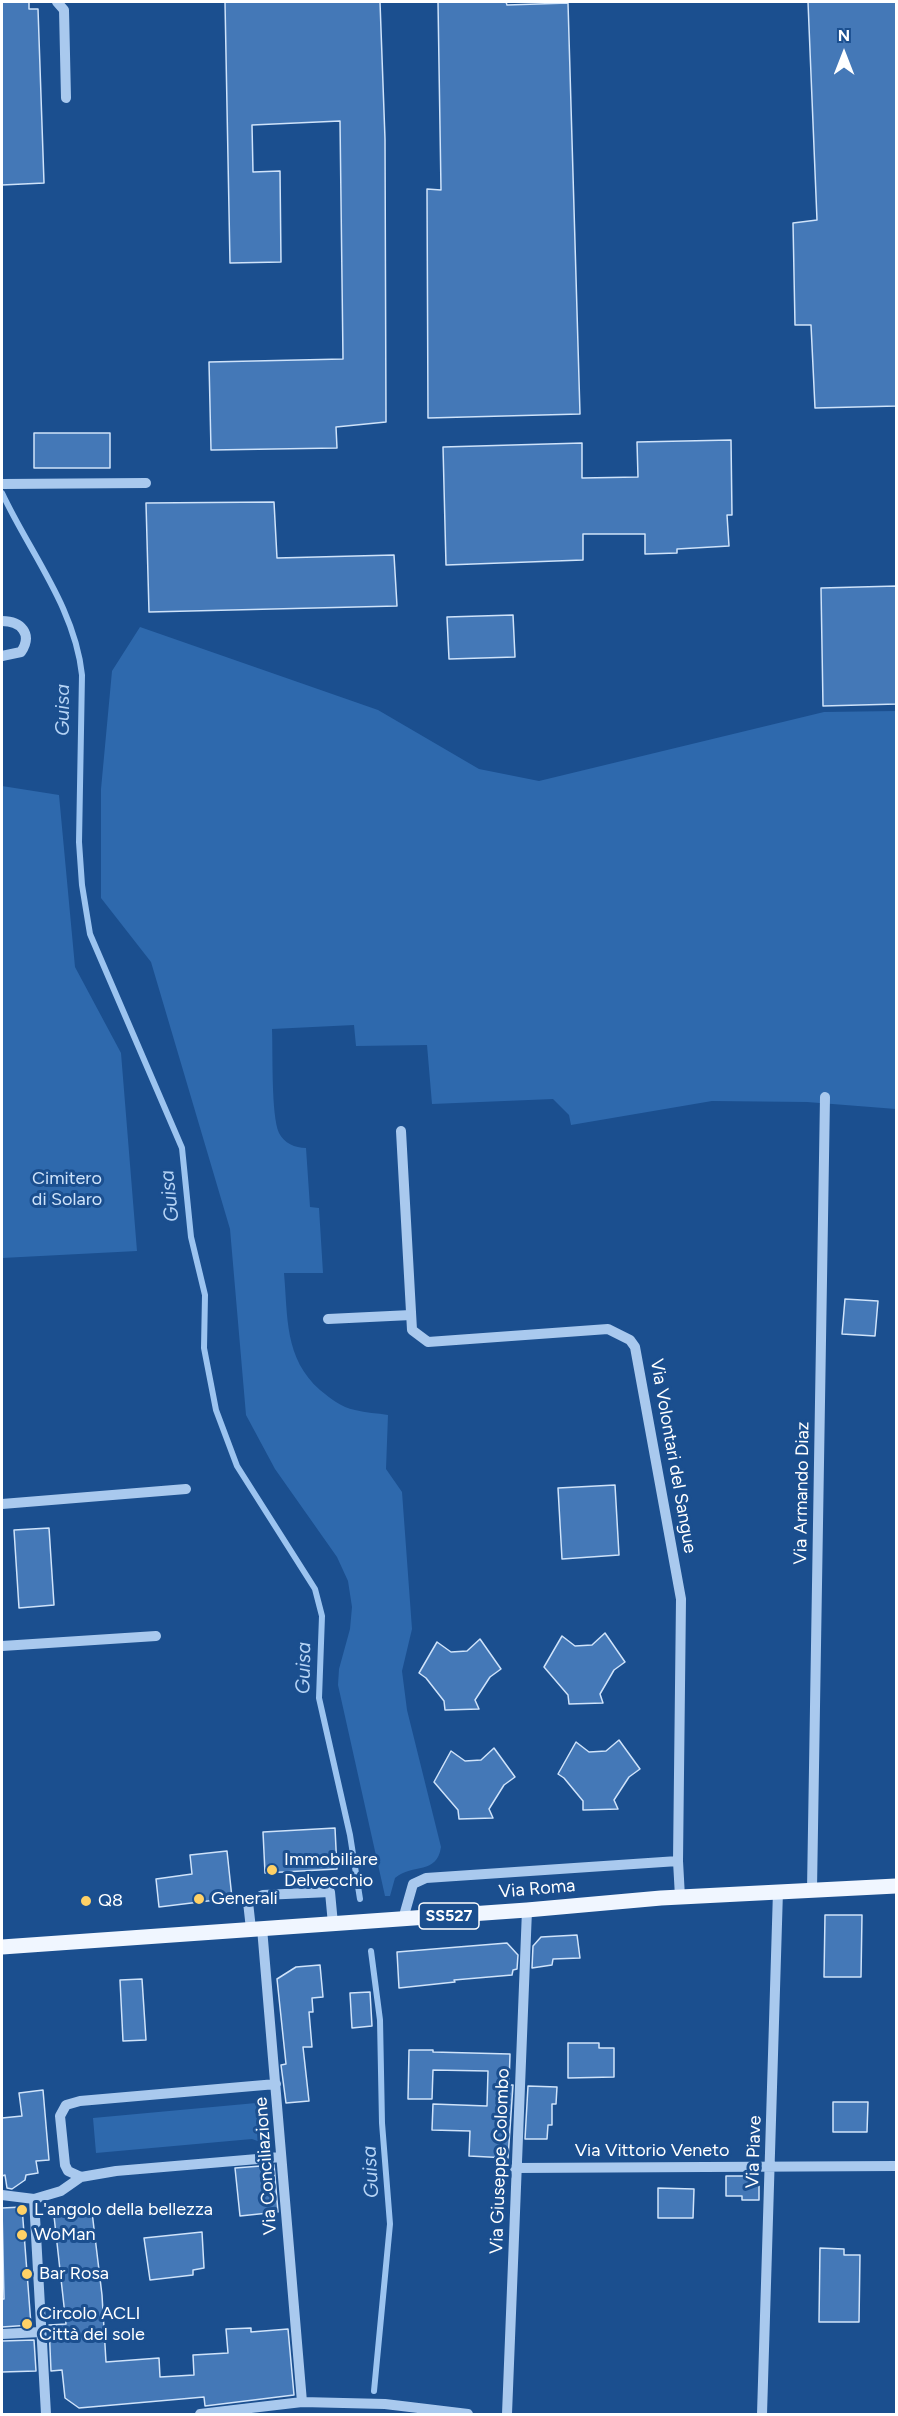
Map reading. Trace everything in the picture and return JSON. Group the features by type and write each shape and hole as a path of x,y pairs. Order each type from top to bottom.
{"main road":[{"name":"Via Roma","path":"2,1947 680,1897 897,1886"}],"street":[{"path":"57,2 64,10 66,98"},
{"path":"6,484 146,483"},
{"path":"2,621 20,624 25,634 26,645 21,652 2,656"},
{"name":"Via Armando Diaz","path":"812,1889 825,1097"},
{"name":"Via Volontari del Sangue","path":"401,1131 412,1330 428,1342 608,1329 620,1333 635,1347 681,1599 678,1861 680,1897"},
{"path":"328,1319 411,1315"},
{"path":"2,1504 186,1489"},
{"path":"2,1646 156,1636"},
{"path":"403,1919 413,1884 426,1878 678,1861"},
{"name":"Via Piave","path":"762,2415 778,1891"},
{"name":"Via Conciliazione","path":"302,2402 276,2084 257,1929 248,1902 263,1895 330,1892 333,1924"},
{"name":"Via Giuseppe Colombo","path":"507,2415 527,1910"},
{"path":"81,2177 68,2171 65,2165 60,2116 66,2105 80,2101 276,2084"},
{"path":"2,2195 34,2199 61,2191 81,2177 116,2171 281,2157"},
{"name":"Via Vittorio Veneto","path":"515,2168 897,2166"},
{"path":"34,2199 46,2415"},
{"path":"2,2334 41,2332"},
{"path":"200,2415 302,2402 362,2409 385,2404 468,2415"}],"green space":[{"path":"140,627 378,710 479,769 539,781 824,712 896,711 896,1109 807,1102 712,1101 571,1125 569,1115 553,1099 432,1104 427,1045 356,1046 354,1025 272,1029 276,1124 281,1137 287,1142 306,1148 310,1207 319,1208 323,1273 284,1273 288,1321 294,1351 308,1378 332,1399 350,1409 388,1415 386,1469 402,1492 412,1629 402,1671 407,1710 441,1847 435,1862 395,1878 390,1896 385,1896 338,1685 339,1669 350,1629 352,1607 348,1581 337,1557 275,1469 246,1415 230,1229 151,962 101,898 101,789 112,671"},
{"name":"Cimitero di Solaro","path":"2,786 59,795 75,967 121,1053 137,1251 2,1258"},
{"path":"267,2102 270,2134 266,2144 252,2139 96,2153 93,2118"}],"building":[{"path":"2,2 29,2 29,9 38,9 44,183 2,185"},
{"path":"225,2 380,2 385,139 386,422 336,427 337,448 211,450 209,362 343,359 340,121 252,125 253,172 280,171 281,262 230,263"},
{"path":"438,2 506,2 507,5 568,3 580,414 428,418 427,189 441,190"},
{"path":"808,2 897,2 897,406 815,408 811,325 795,325 793,223 817,220"},
{"path":"34,433 110,433 110,468 34,468"},
{"path":"731,440 732,515 727,515 729,546 677,549 677,553 645,554 645,534 583,534 583,560 446,565 443,447 582,443 582,478 638,477 637,442"},
{"path":"274,502 277,558 394,555 397,606 149,612 146,503"},
{"path":"897,586 897,704 823,706 821,588"},
{"path":"513,615 515,657 449,659 447,617"},
{"path":"845,1299 878,1301 875,1336 842,1334"},
{"path":"615,1485 619,1555 562,1559 558,1488"},
{"path":"49,1528 54,1605 19,1608 14,1530"},
{"path":"605,1633 625,1662 614,1670 600,1694 603,1703 569,1704 568,1695 544,1667 562,1636 575,1646 592,1645"},
{"path":"480,1639 501,1669 490,1677 475,1700 479,1709 445,1710 444,1701 426,1678 419,1673 437,1642 451,1652 467,1651"},
{"path":"619,1740 640,1769 629,1777 614,1800 618,1809 583,1810 583,1801 558,1774 576,1742 589,1752 606,1751"},
{"path":"494,1748 515,1777 504,1785 489,1809 493,1818 459,1819 458,1810 434,1782 451,1751 465,1761 481,1760"},
{"path":"335,1828 337,1869 265,1873 263,1832"},
{"path":"227,1851 232,1898 159,1907 156,1879 192,1874 190,1855"},
{"path":"825,1915 862,1915 861,1977 824,1977"},
{"path":"577,1935 580,1958 553,1959 552,1965 532,1968 533,1946 541,1937"},
{"path":"507,1943 518,1955 517,1969 513,1970 512,1975 399,1988 397,1952"},
{"path":"320,1965 323,1997 312,1998 313,2012 309,2012 312,2047 303,2047 309,2101 286,2103 281,2065 286,2064 277,1979 296,1967"},
{"path":"142,1979 146,2040 123,2041 120,1980"},
{"path":"370,1992 372,2026 352,2028 350,1993"},
{"path":"568,2043 599,2043 599,2048 614,2048 614,2077 568,2078"},
{"path":"409,2050 510,2054 509,2085 513,2085 508,2158 469,2156 470,2131 432,2130 433,2104 487,2106 488,2071 433,2070 432,2099 408,2099"},
{"path":"528,2086 557,2087 556,2104 552,2104 552,2125 548,2125 547,2139 525,2139"},
{"path":"43,2090 49,2160 36,2161 38,2173 26,2175 25,2180 12,2189 7,2188 5,2175 2,2176 2,2118 22,2116 19,2093"},
{"path":"833,2102 868,2102 867,2132 833,2132"},
{"path":"274,2165 278,2212 240,2216 235,2168"},
{"path":"726,2176 752,2176 759,2182 759,2200 742,2200 742,2196 726,2196"},
{"path":"658,2188 694,2189 693,2218 658,2218"},
{"path":"22,2207 31,2325 2,2327 2,2299 4,2299 2,2208"},
{"path":"92,2212 102,2295 106,2362 159,2358 160,2377 194,2375 193,2355 228,2353 226,2329 251,2328 251,2332 288,2329 294,2395 205,2406 204,2397 79,2408 65,2398 62,2370 51,2371 49,2325 66,2324 54,2216"},
{"path":"202,2232 204,2268 193,2270 193,2275 150,2280 144,2238"},
{"path":"820,2248 844,2249 844,2255 860,2255 859,2322 819,2322"},
{"path":"34,2340 36,2371 2,2372 2,2341"}],"waterway":[{"name":"Guisa","path":"2,493 50,581 78,650 82,675 79,842 82,885 90,934 182,1148 191,1237 205,1295 204,1348 216,1410 237,1466 315,1589 322,1616 319,1698 350,1835 360,1899"},
{"name":"Guisa","path":"371,1951 380,2020 382,2123 390,2224 374,2391"}],"place":[{"name":"Immobiliare Delvecchio","path":"272,1870"},
{"name":"Generali","path":"199,1899"},
{"name":"Q8","path":"86,1901"},
{"name":"L'angolo della bellezza","path":"22,2210"},
{"name":"WoMan","path":"22,2235"},
{"name":"Bar Rosa","path":"27,2274"},
{"name":"Circolo ACLI Città del sole","path":"27,2324"}]}
